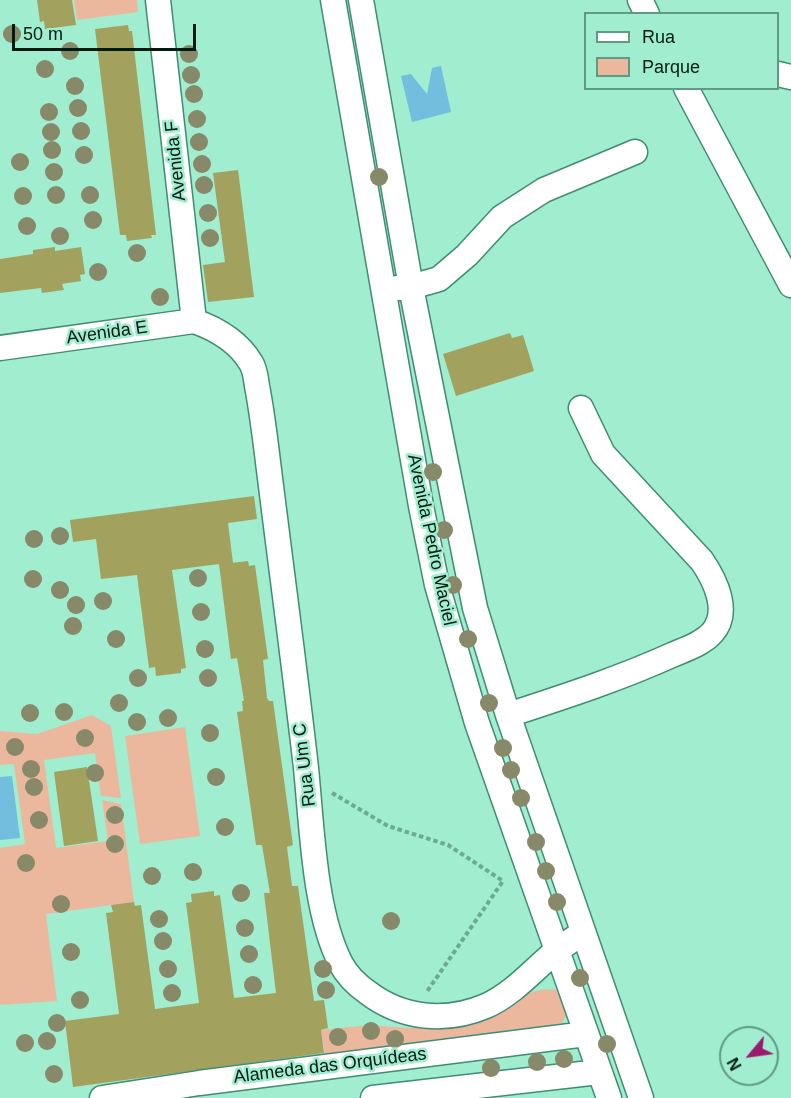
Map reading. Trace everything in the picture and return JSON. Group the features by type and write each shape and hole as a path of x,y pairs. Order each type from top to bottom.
{"street":[{"name":"Avenida F","path":"158,0 203,324"},
{"name":"Avenida Pedro Maciel","path":"333,0 421,506 437,585 477,723 609,1098"},
{"name":"Avenida Pedro Maciel","path":"361,0 411,287 475,608 508,715 641,1098"},
{"path":"687,90 791,285"},
{"path":"385,290 411,287 439,279 467,255 502,217 544,190 635,152"},
{"name":"Avenida E","path":"0,348 203,324"},
{"name":"Rua Um C","path":"203,324 237,345 253,365 261,407 319,889 332,943 342,966 356,984 379,1002 411,1015 439,1016 462,1013 486,1006 506,995 557,951"},
{"path":"508,715 618,679 700,643 713,633 720,618 720,597 714,578 702,561 603,454 581,408"},
{"path":"511,820 540,809"},
{"path":"557,951 583,932"},
{"name":"Alameda das Orquídeas","path":"102,1098 200,1090 462,1050 586,1034"},
{"path":"462,1050 470,1092"},
{"name":"Alameda das Orquídeas","path":"373,1098 470,1092 600,1072"}],"path":[{"path":"306,768 334,794 388,826 448,845 503,881 411,1015"}],"green space":[{"path":"74,0 137,0 138,12 77,20"},
{"path":"92,715 111,726 121,798 101,796 95,753 44,760 56,848 108,841 102,800 121,804 134,902 46,914 57,1001 0,1005 0,848 25,844 14,764 0,765 0,731 37,734"},
{"path":"185,727 200,836 140,844 125,736"},
{"path":"556,990 568,1011 563,1022 551,1027 325,1055 321,1030 370,1025 409,1028 449,1026 535,991"}],"water":[{"path":"441,66 451,112 412,122 401,76 411,74 427,94 432,68"},
{"path":"12,776 20,838 0,840 0,777"}],"building":[{"path":"37,0 72,0 76,25 45,29 44,21 40,22"},
{"path":"128,25 129,31 132,31 156,235 151,235 152,238 127,241 126,235 120,235 95,29"},
{"path":"238,170 254,297 208,302 203,265 225,262 213,173"},
{"path":"55,247 55,251 81,247 85,274 80,275 81,281 62,284 64,290 42,293 41,288 0,293 0,259 33,254 33,250"},
{"path":"510,333 512,338 523,335 534,371 456,396 443,354"},
{"path":"254,496 257,519 228,523 233,563 248,561 249,566 255,565 268,659 263,660 267,698 273,701 293,845 287,847 292,886 298,886 314,1001 324,1000 328,1028 321,1030 324,1053 73,1087 65,1021 119,1014 106,913 113,912 111,905 134,902 135,906 141,905 155,1009 199,1003 186,903 192,902 191,894 214,891 214,896 220,895 234,998 276,993 264,893 270,893 262,845 256,845 237,712 243,711 242,701 244,701 237,658 231,659 219,564 172,570 186,668 181,669 181,673 156,676 155,667 149,668 137,575 101,579 96,539 73,542 70,520"},
{"path":"87,767 98,841 64,846 54,772"}]}
